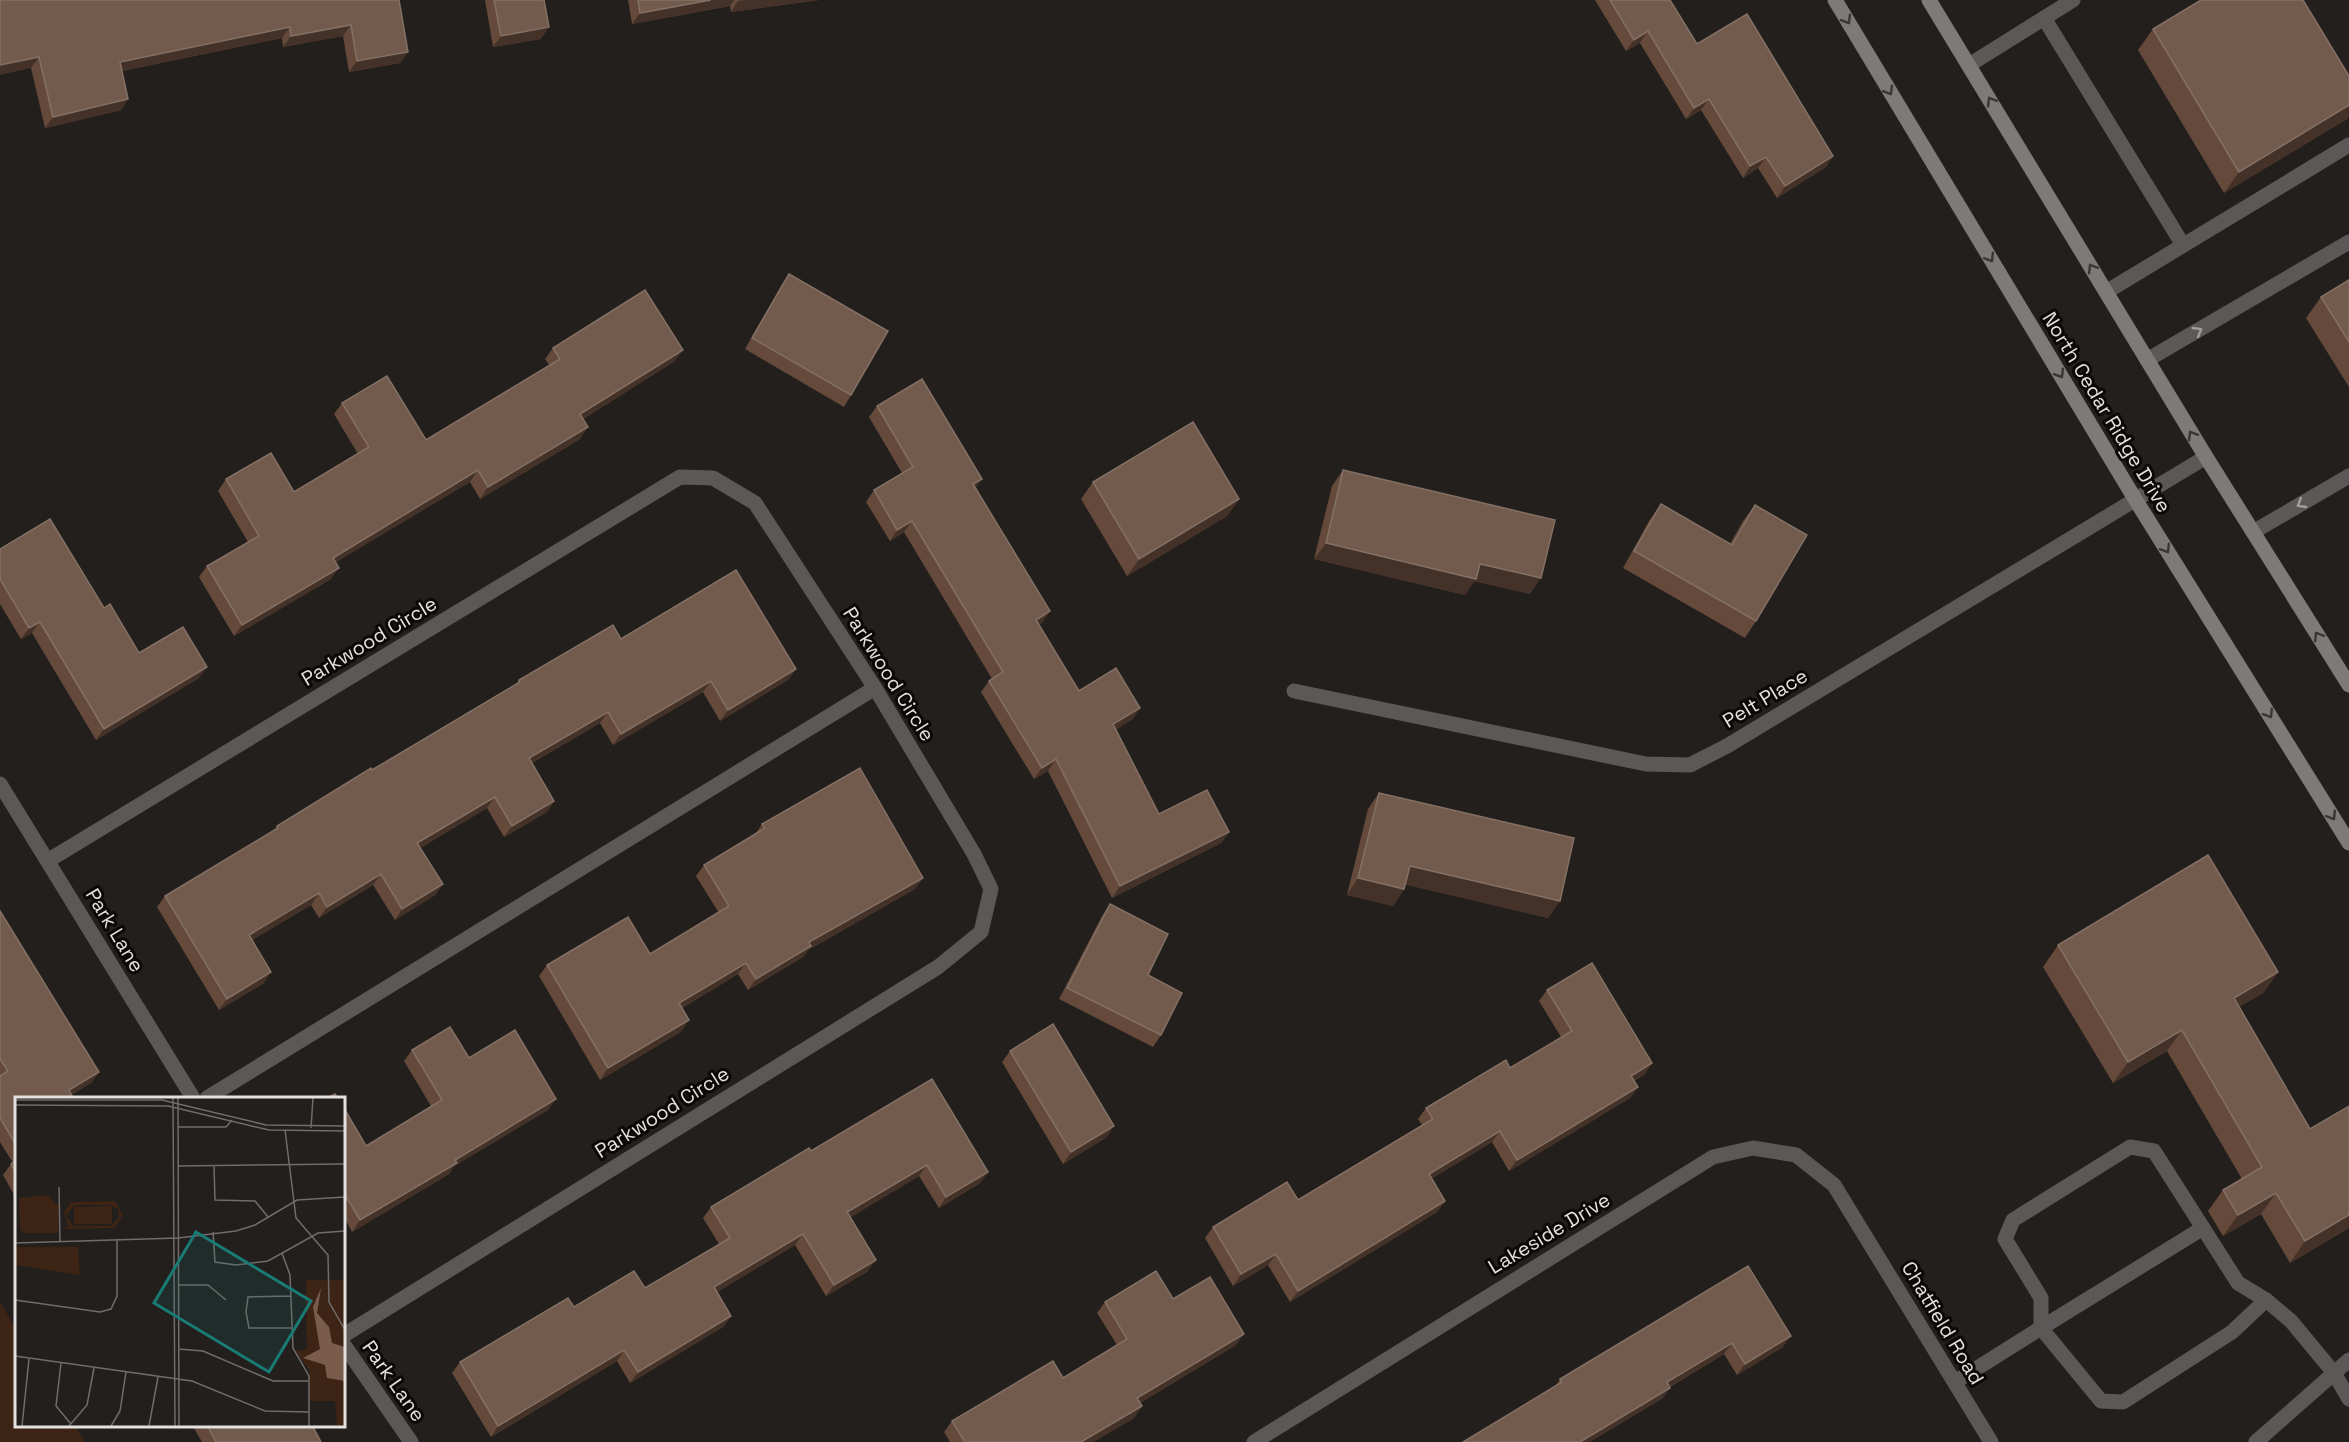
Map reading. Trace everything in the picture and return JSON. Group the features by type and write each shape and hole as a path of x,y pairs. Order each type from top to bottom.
{"main road":[{"name":"North Cedar Ridge Drive","path":"1834,0 2135,499 2349,843"},
{"path":"1929,0 2206,457 2349,686"}],"street":[{"path":"1969,65 2073,0"},
{"path":"2044,18 2182,245"},
{"path":"2106,292 2349,145"},
{"path":"2147,360 2349,242"},
{"name":"Pelt Place","path":"1294,691 1646,764 1690,765 1726,746 2206,457"},
{"path":"2253,532 2349,476"},
{"name":"Parkwood Circle","path":"49,860 680,477 713,478 755,503 875,688 974,854 991,889 981,932 938,966 345,1334"},
{"path":"209,1097 875,688"},
{"name":"Park Lane","path":"0,784 49,860 192,1097"},
{"path":"2265,1300 2232,1332 2123,1402 2101,1401 2042,1328 2041,1298 2005,1239 2013,1220 2130,1147 2154,1152 2238,1283 2265,1300 2291,1321 2334,1373 2349,1399"},
{"name":"Lakeside Drive","path":"1254,1442 1713,1157 1753,1148 1796,1155 1834,1185 1860,1227"},
{"name":"Chatfield Road","path":"1860,1227 1991,1442"},
{"path":"1955,1382 2203,1228"},
{"name":"Park Lane","path":"345,1346 411,1442"},
{"path":"2256,1442 2349,1360"}],"shaded area":[{"path":"0,1302 15,1327 15,1427 76,1427 85,1442 0,1442"}],"building":[{"path":"0,0 399,0 408,52 357,61 351,25 291,36 290,27 120,62 128,99 53,117 39,57 0,65"},
{"path":"494,0 544,0 549,27 501,36"},
{"path":"638,0 711,0 640,13"},
{"path":"1610,0 1670,0 1697,44 1747,14 1833,156 1785,186 1766,157 1750,166 1709,99 1694,108 1648,31 1634,40"},
{"path":"2201,0 2303,0 2349,76 2349,105 2239,172 2153,29"},
{"path":"789,274 888,331 851,395 752,338"},
{"path":"2349,280 2349,342 2321,297"},
{"path":"645,290 683,350 580,414 588,427 488,487 478,470 333,558 339,568 242,625 207,566 259,536 226,479 271,453 294,492 369,447 342,403 387,376 426,440 560,359 553,348"},
{"path":"922,379 982,479 973,484 1050,611 1036,620 1079,691 1116,668 1140,708 1113,724 1159,814 1207,790 1229,832 1120,886 1056,759 1042,768 989,681 1003,672 912,521 897,530 874,490 913,467 877,406"},
{"path":"1193,422 1239,499 1139,559 1093,482"},
{"path":"1343,470 1555,520 1541,578 1480,564 1476,579 1326,543"},
{"path":"1661,504 1732,545 1755,505 1807,535 1756,621 1634,551"},
{"path":"50,519 104,608 110,604 139,653 183,627 207,667 104,729 40,622 29,628 0,579 0,549"},
{"path":"736,570 796,669 728,710 711,681 621,734 608,712 529,758 554,801 512,826 495,797 417,843 443,884 402,909 381,874 327,907 319,893 249,935 271,972 227,999 165,896 278,828 277,826 371,768 372,770 613,625 621,639"},
{"path":"860,768 923,878 809,942 811,946 756,979 746,963 679,1003 689,1020 608,1068 547,965 628,917 650,954 729,906 704,865 765,828 762,824"},
{"path":"1379,793 1574,838 1560,901 1410,866 1404,889 1358,878"},
{"path":"2208,855 2278,972 2234,998 2310,1129 2349,1106 2349,1215 2305,1241 2276,1193 2238,1215 2223,1190 2262,1167 2182,1030 2128,1062 2058,945"},
{"path":"1110,904 1168,934 1148,975 1182,993 1161,1035 1067,988"},
{"path":"0,911 99,1072 69,1090 72,1097 15,1097 15,1143 0,1118 0,1076 8,1071 0,1059"},
{"path":"1592,963 1652,1063 1631,1076 1638,1087 1517,1160 1500,1131 1429,1174 1445,1201 1298,1291 1276,1254 1241,1274 1213,1227 1287,1182 1298,1200 1433,1119 1426,1108 1506,1060 1510,1068 1572,1031 1547,990"},
{"path":"1053,1024 1114,1126 1071,1152 1010,1051"},
{"path":"450,1027 469,1058 515,1030 556,1099 455,1160 457,1163 360,1220 345,1195 345,1110 366,1146 442,1100 412,1050"},
{"path":"932,1079 988,1172 946,1197 927,1165 847,1212 876,1260 834,1285 803,1234 714,1287 731,1316 638,1372 624,1350 498,1426 460,1362 568,1298 574,1307 634,1271 645,1288 730,1238 711,1207 809,1148 811,1151"},
{"path":"1748,1266 1791,1336 1745,1364 1732,1343 1667,1382 1670,1388 1580,1442 1463,1442 1562,1382 1560,1379"},
{"path":"1156,1271 1173,1299 1210,1277 1244,1334 1137,1398 1142,1406 1081,1442 965,1442 952,1421 1053,1361 1063,1378 1127,1339 1105,1302"},
{"path":"208,1427 313,1427 321,1442 216,1442"}]}
